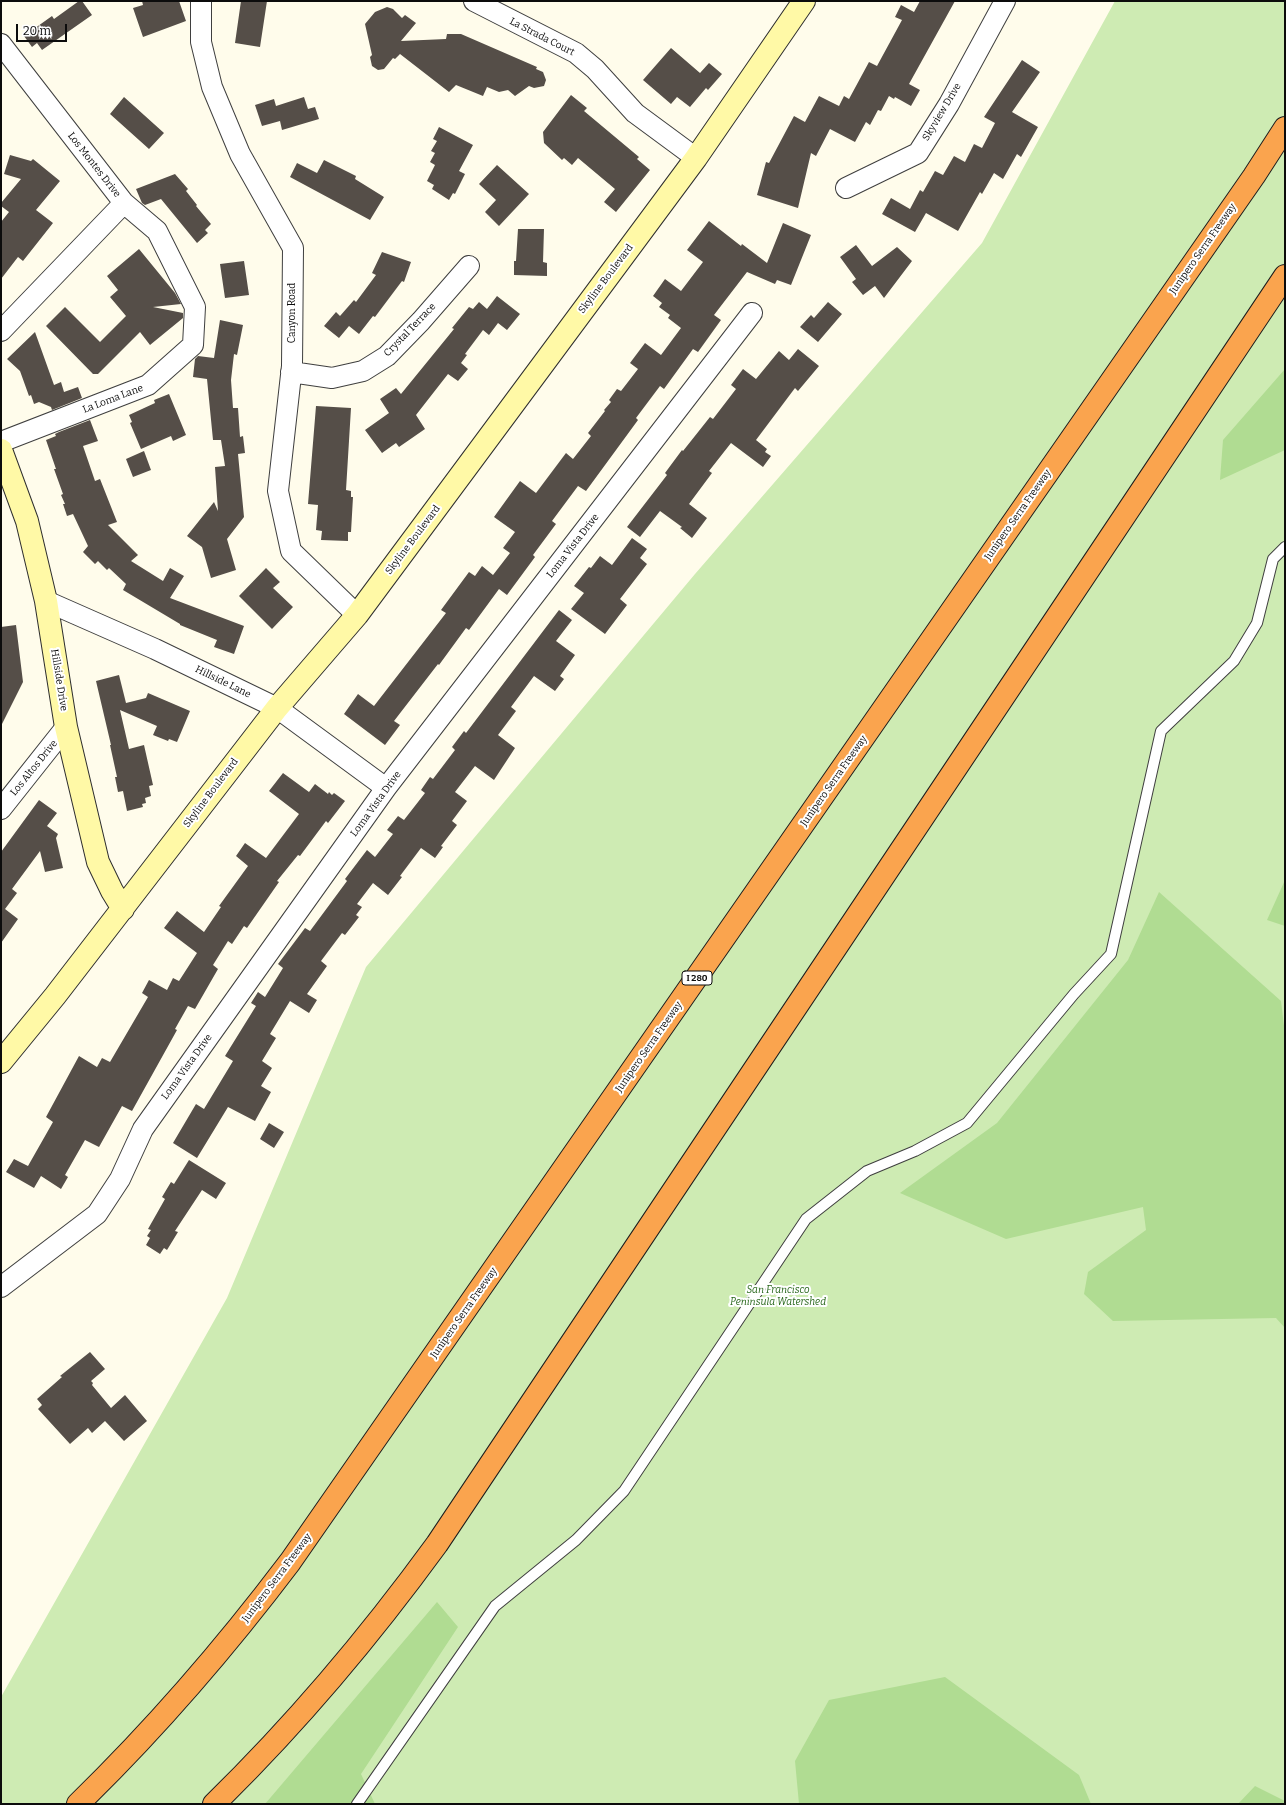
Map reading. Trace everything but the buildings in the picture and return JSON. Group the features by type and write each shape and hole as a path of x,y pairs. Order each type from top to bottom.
{"highway":[{"name":"Junipero Serra Freeway","path":"78,1804 121,1762 196,1679 244,1622 290,1562 1254,176 1285,128"},
{"path":"214,1804 266,1751 321,1690 392,1604 441,1538 1285,276"}],"main road":[{"name":"Skyline Boulevard","path":"1,1062 123,909 277,708 357,615 696,158 804,1"},
{"name":"Hillside Drive","path":"1,450 27,521 46,601 66,727 98,862 112,891 123,909"}],"street":[{"name":"Canyon Road","path":"201,1 200,42 212,86 240,154 293,248 291,372 278,491 291,551 357,615"},
{"name":"La Strada Court","path":"474,1 576,53 595,69 635,113 696,158"},
{"name":"Skyview Drive","path":"846,188 918,152 949,104 1005,1"},
{"name":"Los Montes Drive","path":"1,44 124,203 1,331"},
{"name":"La Loma Lane","path":"1,442 148,385 192,345 195,307 157,231 124,203"},
{"name":"Crystal Terrace","path":"291,372 332,378 363,371 387,356 421,321 469,266"},
{"name":"Loma Vista Drive","path":"1,1287 97,1214 120,1178 143,1129 386,788 752,314"},
{"name":"Hillside Lane","path":"46,601 155,649 277,708 386,788"},
{"name":"Los Altos Drive","path":"1,809 66,727"}],"lane":[{"path":"357,1804 495,1606 576,1540 624,1491 806,1219 867,1171 915,1151 967,1123 1074,994 1111,954 1161,731 1234,661 1257,623 1273,558 1285,547"}],"green space":[{"name":"San Francisco Peninsula Watershed","path":"1115,1 1285,1 1285,1804 1,1804 1,1697 227,1298 366,967 695,574 982,243"},
{"path":"1285,369 1285,450 1220,480 1223,440"},
{"path":"1285,880 1285,926 1267,920"},
{"path":"1159,892 1281,1001 1285,1034 1285,1328 1276,1318 1113,1321 1084,1294 1088,1272 1146,1230 1143,1207 1006,1239 900,1193 997,1123 1128,960"},
{"path":"437,1602 458,1627 361,1774 375,1804 265,1804"},
{"path":"945,1677 1079,1775 1091,1804 799,1804 795,1761 829,1700"},
{"path":"1255,1786 1285,1801 1285,1804 1238,1804"}]}
